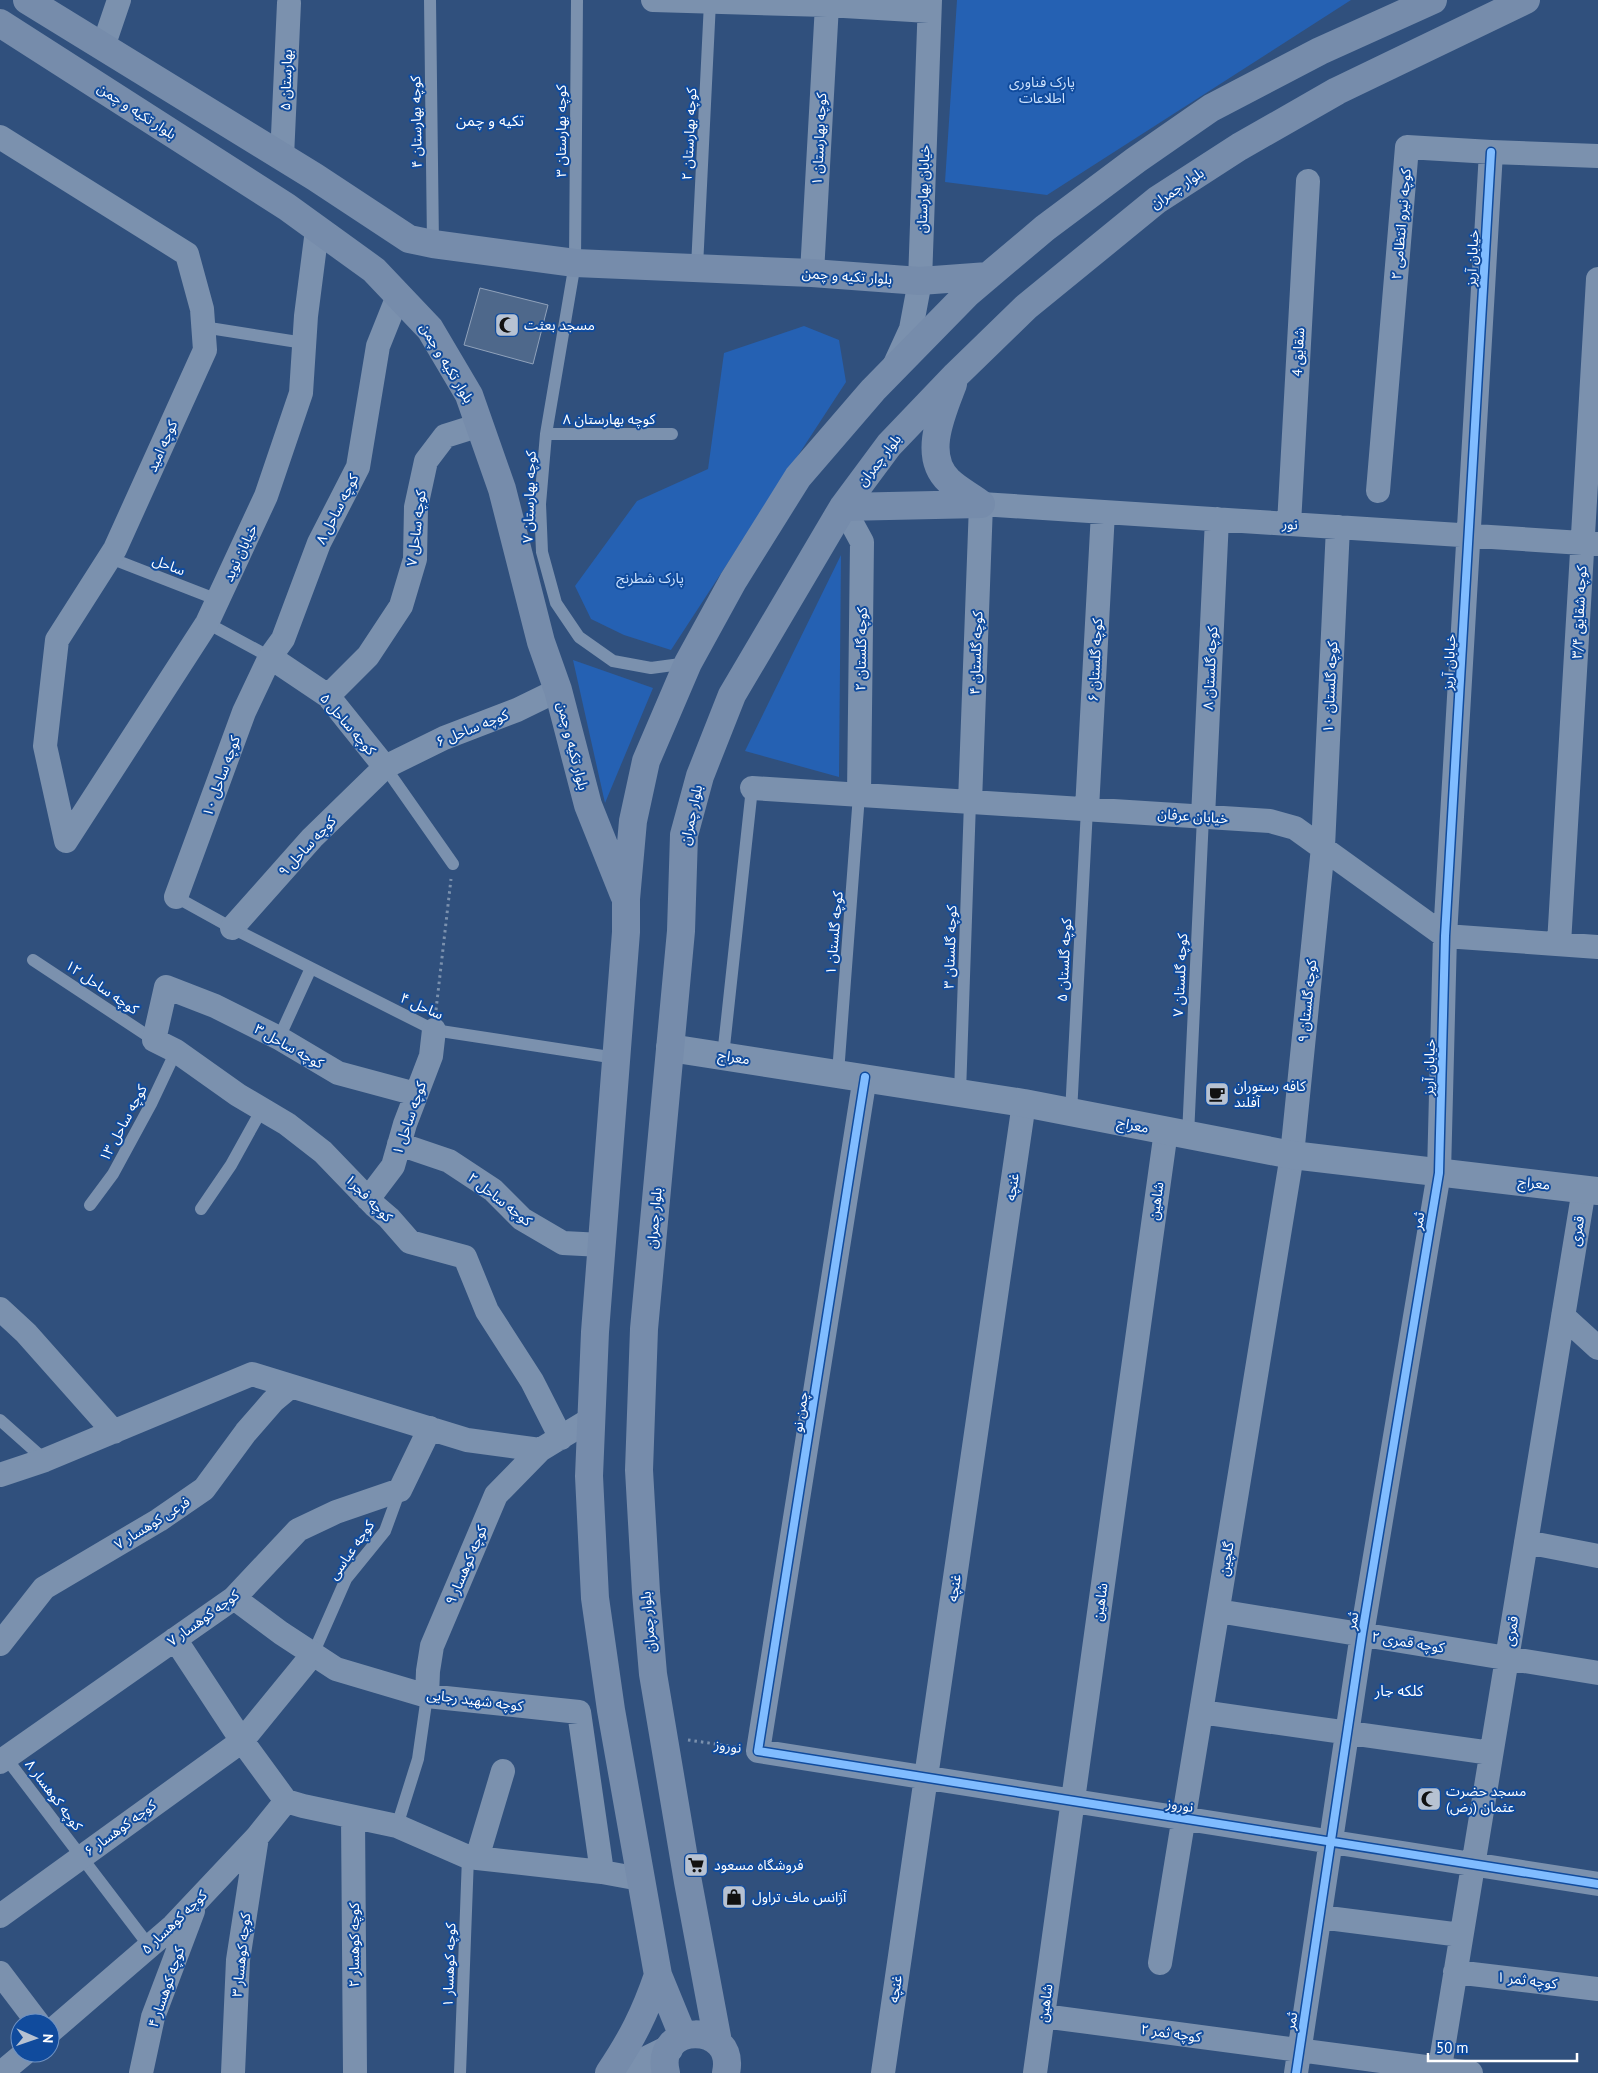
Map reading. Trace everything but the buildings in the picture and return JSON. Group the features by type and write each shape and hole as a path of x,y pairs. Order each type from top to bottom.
{"main road":[{"name":"بلوار تکیه و چمن","path":"27,0 421,242 575,263 812,273 920,281 988,276"},
{"path":"718,2042 702,2034 672,2052 662,1986 640,1878 606,1682 596,1598 589,1476 595,1332 626,932 626,899 633,821 646,761 688,663 733,581 798,477 891,372 968,294 1052,222 1211,108 1320,51 1433,0"},
{"name":"بلوار چمران","path":"726,2073 726,2058 718,2042 706,1981 653,1674 639,1470 644,1329 681,931 684,835 700,776 732,695 843,507 888,445 1026,307 1170,192 1239,147 1337,91 1526,0"},
{"name":"بلوار تکیه و چمن","path":"0,22 287,207 374,270 430,329 469,396 480,425 502,489 541,642 558,690 588,805 626,899"},
{"path":"322,234 339,234 348,226 352,214 352,201"},
{"path":"374,270 378,255 387,245 421,242"},
{"path":"956,375 937,426 936,464 949,481 981,504"},
{"path":"843,507 981,504"},
{"path":"662,1986 677,1998 698,1990 706,1981"},
{"path":"609,2073 634,2036 647,2006 662,1986"}],"street":[{"path":"103,47 119,0"},
{"path":"653,0 783,2 827,5 929,5"},
{"name":"بهارستان ۵","path":"282,157 289,4"},
{"name":"کوچه بهارستان ۱","path":"812,273 827,5"},
{"name":"خیابان بهارستان","path":"891,372 911,329 920,281 929,5"},
{"name":"کوچه امید","path":"0,137 187,254 202,309 205,350 110,558 57,640 45,746 66,840"},
{"name":"کوچه نیرو انتظامی ۲","path":"1378,491 1407,146 1491,152 1598,156"},
{"name":"خیابان آریز","path":"1439,1174 1445,936 1491,152"},
{"name":"شقایق 4","path":"1289,524 1308,181"},
{"name":"خیابان نوید","path":"66,840 207,623 266,496 302,393 306,316 322,234"},
{"name":"کوچه شقایق ۳/۴","path":"1559,944 1590,544 1598,279"},
{"name":"کوچه ساحل ۸","path":"270,657 283,639 319,543 358,467 378,346 398,296"},
{"name":"کوچه ساحل ۷","path":"328,696 368,656 401,606 415,559 416,507 426,461 445,436 480,425"},
{"name":"نور","path":"981,504 1590,544"},
{"name":"کوچه گلستان ۴","path":"970,802 981,504"},
{"name":"کوچه گلستان ۲","path":"843,507 862,542 860,795"},
{"name":"کوچه گلستان ۶","path":"1087,809 1103,512"},
{"name":"کوچه گلستان ۸","path":"1203,817 1217,519"},
{"name":"کوچه گلستان ۱۰","path":"1323,847 1338,527"},
{"name":"کوچه ساحل ۵","path":"270,657 328,696 385,768"},
{"name":"کوچه ساحل ۱۰","path":"176,898 244,712 270,657"},
{"name":"کوچه ساحل ۶","path":"385,768 444,738 518,710 558,690"},
{"name":"کوچه ساحل ۹","path":"232,928 312,838 385,768"},
{"name":"خیابان عرفان","path":"752,788 1270,821 1295,828 1445,936"},
{"name":"کوچه گلستان ۹","path":"1292,1155 1323,847"},
{"path":"1445,936 1598,946"},
{"name":"کوچه ساحل ۳","path":"154,1040 166,987 215,1006 279,1038 338,1073 416,1094"},
{"name":"کوچه ساحل ۱","path":"368,1199 394,1166 399,1144 431,1056 434,1030"},
{"name":"کوچه فجر۱","path":"154,1040 176,1051 287,1124 323,1152 389,1218 410,1242 465,1257 487,1311 532,1381 561,1438"},
{"name":"معراج","path":"670,1048 866,1077 1024,1104 1292,1155 1439,1174 1591,1190"},
{"name":"چمن نو","path":"758,1750 866,1077"},
{"name":"غنچه","path":"883,2073 1024,1104"},
{"name":"شاهین","path":"1035,2073 1073,1800 1177,1133"},
{"name":"کوچه ساحل ۲","path":"399,1144 449,1161 493,1190 522,1219 563,1243 602,1245"},
{"name":"گلچین","path":"1160,1963 1292,1155"},
{"name":"ثمر","path":"1298,2062 1362,1634 1439,1174"},
{"name":"قمری","path":"1439,2071 1563,1316 1591,1190"},
{"path":"0,1309 26,1333 114,1432"},
{"path":"1563,1316 1598,1348"},
{"path":"0,1475 46,1460 252,1374 468,1440 540,1450"},
{"name":"فرعی کوهسار ۷","path":"0,1644 44,1588 159,1520 204,1489 246,1432 272,1402 291,1386"},
{"name":"کوچه کوهسار ۹","path":"428,1696 428,1671 432,1646 496,1495 540,1450 592,1419"},
{"path":"400,1490 430,1428"},
{"name":"کوچه کوهسار ۷","path":"3,1760 234,1598 298,1530 336,1512 400,1490"},
{"path":"1526,1542 1598,1556"},
{"name":"کوچه شهید رجایی","path":"234,1598 281,1633 336,1669 428,1696 579,1712 602,1872"},
{"name":"کوچه قمری ۲","path":"1218,1610 1598,1673"},
{"path":"175,1639 242,1741 286,1801 396,1826 472,1858 640,1878"},
{"name":"کوچه کوهسار ۶","path":"0,1916 242,1741 313,1654"},
{"path":"1201,1712 1491,1753"},
{"name":"نوروز","path":"758,1750 1598,1884"},
{"path":"472,1858 503,1771"},
{"name":"کوچه کوهسار ۵","path":"60,2024 150,1947 196,1902 257,1837 286,1801"},
{"name":"کوچه کوهسار ۲","path":"353,1817 355,2073"},
{"name":"کوچه کوهسار ۳","path":"233,2073 238,1960 257,1837"},
{"name":"کوچه کوهسار ۴","path":"140,2073 153,2017 196,1902"},
{"path":"1320,1918 1461,1935"},
{"name":"کوچه ثمر ۱","path":"1455,1972 1598,1989"},
{"path":"0,1974 30,2013"},
{"name":"کوچه ثمر ۲","path":"1043,2016 1298,2062 1472,2073"},
{"path":"620,2073 672,2052"},
{"path":"1,2073 13,2063"}],"lane":[{"name":"کوچه بهارستان ۴","path":"421,242 430,0"},
{"name":"کوچه بهارستان ۳","path":"575,263 577,0"},
{"name":"کوچه بهارستان ۲","path":"697,268 710,2"},
{"name":"کوچه بهارستان ۷","path":"575,263 546,434 540,504 542,552 556,603 580,637 613,661 651,668 688,663"},
{"path":"203,327 304,343"},
{"name":"کوچه بهارستان ۸","path":"546,434 672,434"},
{"name":"ساحل","path":"110,558 218,600"},
{"name":"کوچه ساحل ۵","path":"207,623 270,657"},
{"name":"کوچه ساحل ۵","path":"385,768 453,864"},
{"path":"723,1056 752,788"},
{"name":"کوچه گلستان ۱","path":"838,1073 860,795"},
{"name":"کوچه گلستان ۳","path":"960,1093 970,802"},
{"name":"کوچه گلستان ۵","path":"1071,1113 1087,809"},
{"name":"کوچه گلستان ۷","path":"1177,1133 1203,817"},
{"name":"ساحل ۴","path":"176,898 434,1030 616,1058"},
{"name":"کوچه ساحل ۱۲","path":"33,960 154,1040"},
{"path":"279,1038 311,968"},
{"name":"کوچه ساحل ۱۳","path":"90,1205 113,1174 151,1104 176,1051"},
{"path":"201,1208 231,1165 262,1109"},
{"path":"0,1420 46,1460"},
{"name":"کوچه عباسی","path":"313,1654 346,1579 385,1531 400,1490"},
{"path":"396,1826 418,1759 428,1696"},
{"name":"کوچه کوهسار ۸","path":"3,1760 81,1856 150,1947"},
{"name":"کوچه کوهسار ۱","path":"460,2073 472,1858"}],"path":[{"path":"434,1030 453,864"}],"green space":[{"name":"پارک فناوری اطلاعات","path":"957,0 1351,0 1047,195 945,182"},
{"name":"پارک شطرنج","path":"804,326 839,340 846,382 671,650 624,635 591,619 575,586 637,501 708,469 724,353"},
{"path":"841,555 839,777 745,751"},
{"path":"573,660 653,688 605,803"}],"cycle path":[{"path":"1296,2073 1362,1634 1439,1173 1445,936 1491,152"},
{"path":"865,1077 758,1751 1598,1884"}],"place":[{"name":"مسجد بعثت","path":"507,325"},
{"name":"کافه رستوران آفلند","path":"1217,1094"},
{"name":"مسجد حضرت عثمان (رض)","path":"1429,1799"},
{"name":"فروشگاه مسعود","path":"696,1865"},
{"name":"آژانس ماف تراول","path":"734,1897"}],"district":[{"name":"تکیه و چمن","path":"490,120"},
{"name":"کلکه جار","path":"1399,1690"}]}
